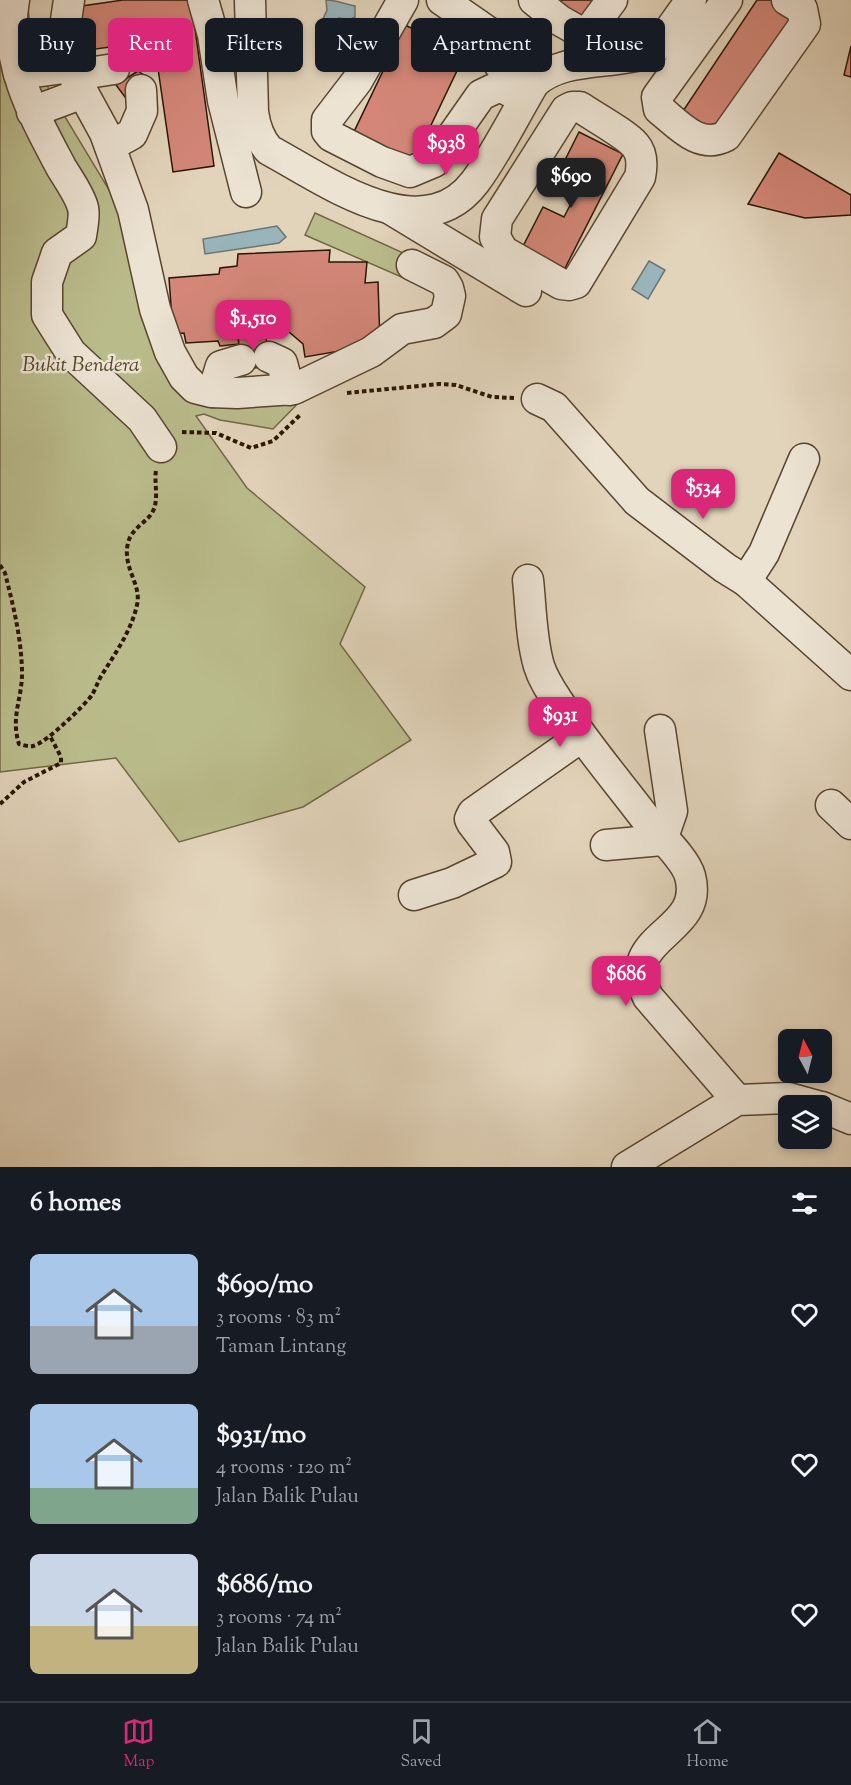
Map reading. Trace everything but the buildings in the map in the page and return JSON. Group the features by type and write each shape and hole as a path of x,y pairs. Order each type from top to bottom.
{"street":[{"path":"14,0 13,31 19,74 32,112 83,208 81,236 57,254 46,282 47,315 71,353 142,418 161,447"},
{"path":"69,0 65,27 77,78 110,146 133,210 155,309 170,352 184,377 195,388 213,392 297,400"},
{"path":"203,0 213,35 222,101 246,192"},
{"path":"250,0 253,112 262,143 269,150 370,204 392,210 414,212 436,209 458,197 475,182 530,90 545,73 560,67 647,53 659,45 691,0"},
{"path":"404,0 357,81 327,120 327,131 331,136 382,162 410,172 434,162 481,95 500,86 530,90"},
{"path":"442,0 497,38 500,49 499,64 530,90"},
{"path":"534,0 559,20 582,33 592,27 612,0"},
{"path":"727,0 657,97 659,109 698,140 708,142 726,136 805,24 802,9 788,0"},
{"path":"19,74 77,78 108,70"},
{"path":"32,112 77,78"},
{"path":"110,146 132,134 142,111 141,90"},
{"path":"580,107 635,145 640,156 640,177 576,283 561,284 503,250 495,237 500,216 566,110 580,107"},
{"path":"458,197 500,216"},
{"path":"392,210 526,291"},
{"path":"297,400 308,384 372,352 402,329 434,323 446,314 450,296 444,281 412,265"},
{"path":"213,392 221,366 255,358 282,363 297,400"},
{"path":"537,399 555,407 637,501 725,568 746,581 851,675"},
{"path":"746,581 764,553 804,459"},
{"path":"528,580 538,664 544,681 581,737 662,840 687,867 691,881 691,903 687,911 648,950 642,970 641,984 648,997 737,1100"},
{"path":"660,730 672,811 662,840"},
{"path":"414,896 452,883 496,862 494,852 470,819 473,813 581,737"},
{"path":"606,845 662,840"},
{"path":"627,1167 737,1100 778,1098"},
{"path":"832,1111 851,1119"}],"path":[{"path":"343,393 439,384 456,385 492,397 537,399"},
{"path":"0,566 4,573 20,637 22,673 14,729 19,744 32,746 50,736 92,695 114,658 132,620 138,603 135,582 126,561 128,541 138,524 152,513 156,502 155,472 161,447 184,431 216,433 250,448 273,441 297,400"},
{"path":"0,804 24,782 61,763 61,757 50,736"}],"green space":[{"name":"Bukit Bendera","path":"0,0 27,0 29,18 18,18 18,72 42,72 50,92 114,198 138,265 140,312 148,315 194,399 308,393 273,429 220,420 204,414 196,416 247,488 365,587 340,644 411,740 303,807 179,842 116,758 0,772"},
{"path":"315,213 423,262 413,282 305,235"}],"water":[{"path":"326,0 355,6 355,17 323,18 327,10"},
{"path":"277,226 286,237 279,243 205,254 203,239"},
{"path":"649,261 665,270 648,299 632,289"}]}
